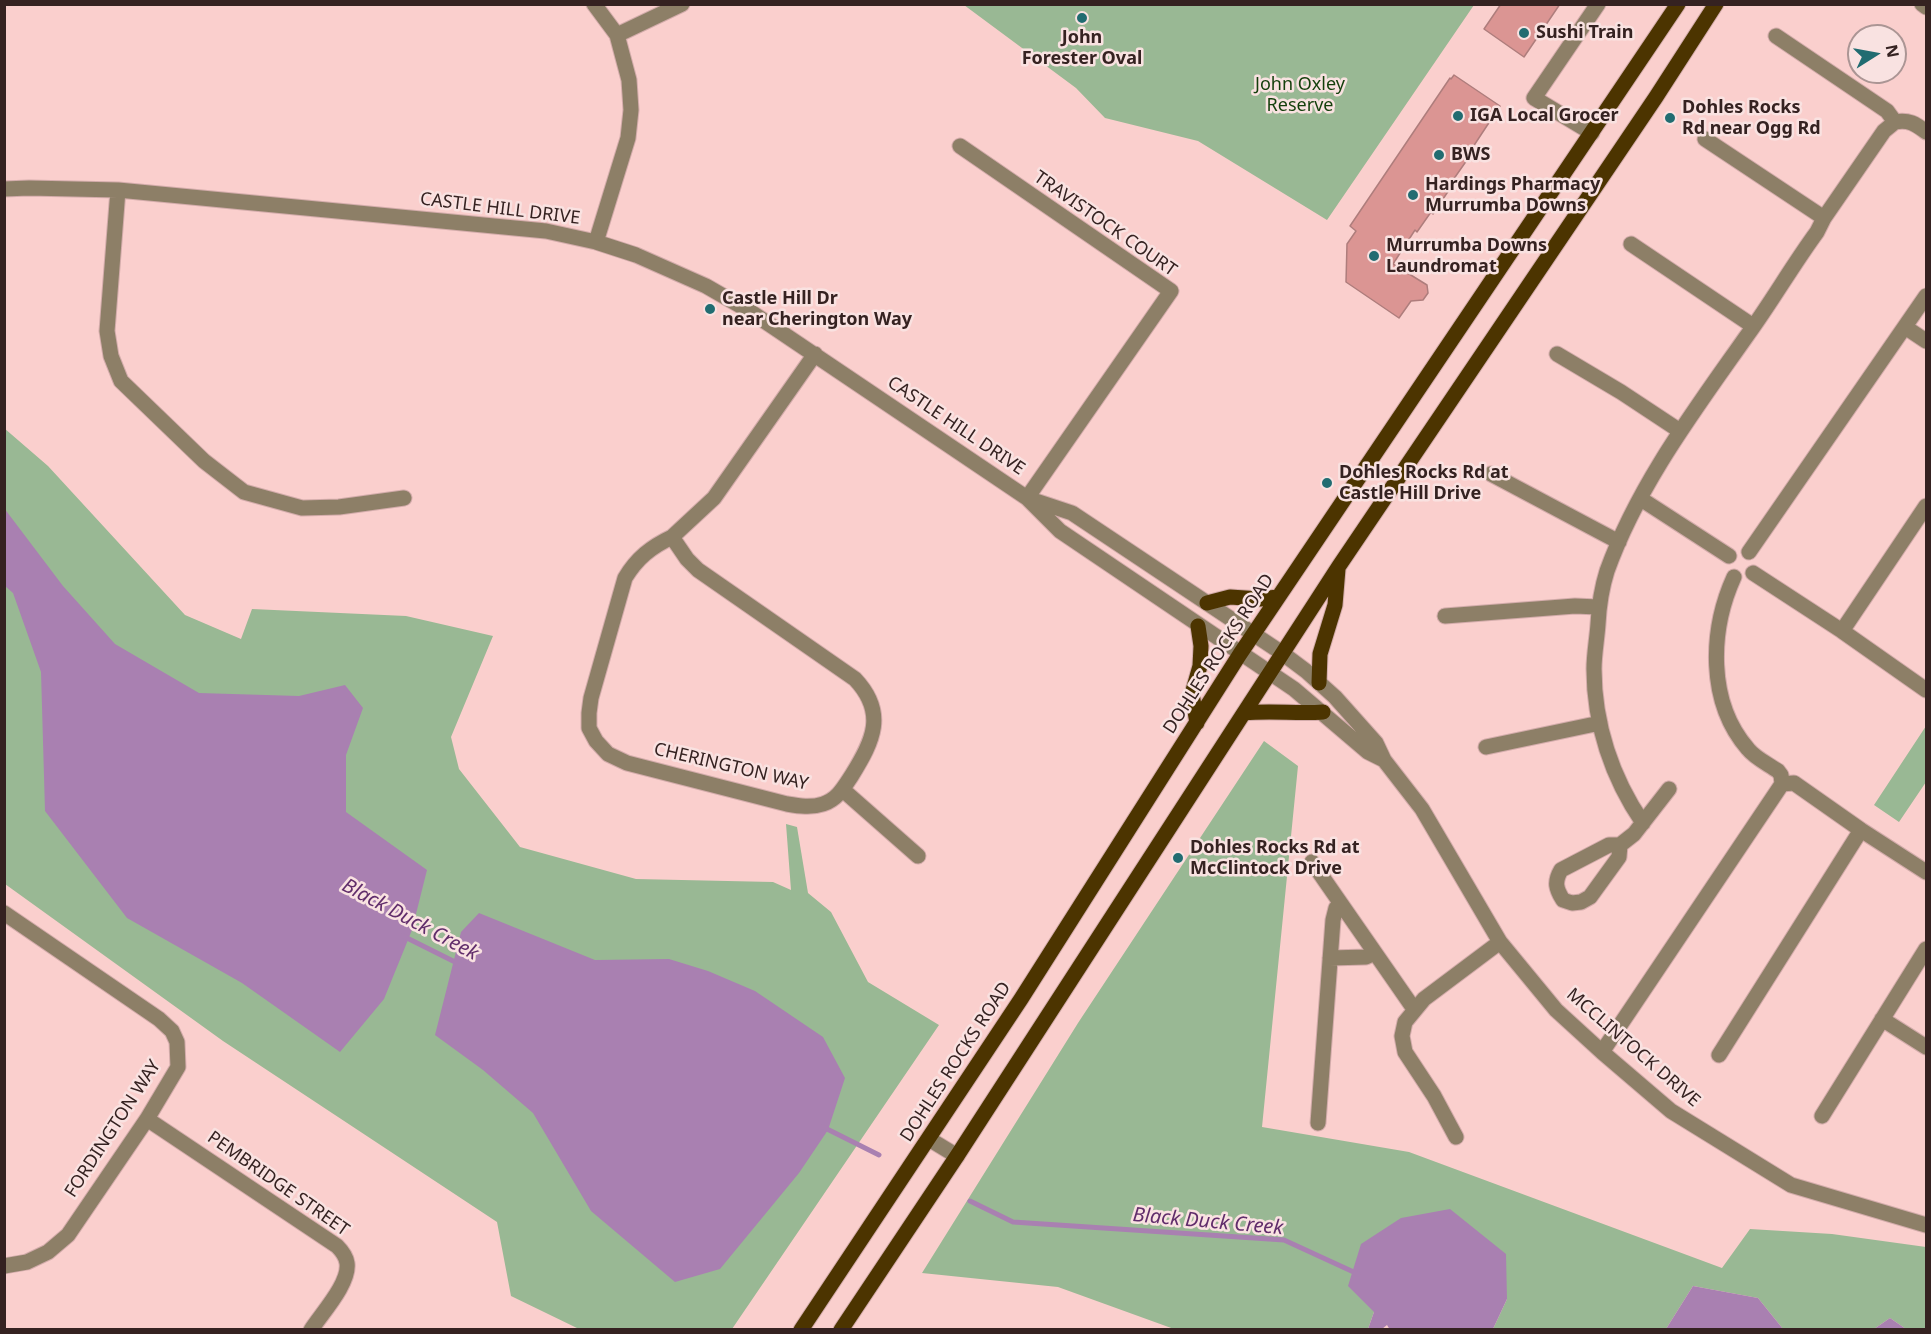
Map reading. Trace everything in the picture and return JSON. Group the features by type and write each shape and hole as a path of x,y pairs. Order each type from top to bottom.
{"main road":[{"name":"DOHLES ROCKS ROAD","path":"801,1329 1021,999 1240,654 1678,4"},
{"path":"841,1329 957,1156 1338,566 1656,97 1716,4"},
{"path":"1319,683 1320,654 1335,605 1338,566"},
{"path":"1207,603 1230,597 1260,599 1278,597"},
{"path":"1197,723 1192,694 1200,666 1201,646 1198,626"},
{"path":"1244,712 1276,710 1296,714 1323,712"}],"street":[{"path":"594,4 617,34 629,80 631,110 628,138 596,242"},
{"path":"617,34 682,4"},
{"path":"1592,133 1534,98 1598,4"},
{"path":"1922,4 1926,8"},
{"path":"1776,36 1887,111 1895,122"},
{"path":"1643,823 1627,800 1616,776 1607,751 1595,694 1594,668 1598,607 1607,572 1619,542 1661,459 1884,131 1895,122 1902,120 1912,122 1926,132"},
{"path":"1705,139 1824,218"},
{"name":"TRAVISTOCK COURT","path":"960,146 1171,291 1027,498"},
{"name":"CASTLE HILL DRIVE","path":"4,189 118,190 546,231 596,242 674,270 751,312 815,354 1027,498 1060,531 1240,654"},
{"path":"118,190 106,331 111,356 121,381 204,461 244,492 302,508 339,507 404,498"},
{"path":"1632,244 1753,326"},
{"path":"1749,552 1926,296"},
{"path":"1905,327 1926,341"},
{"name":"CHERINGTON WAY","path":"672,537 687,559 698,570 855,679 864,688 873,708 873,737 843,790 834,799 822,805 806,807 787,804 627,763 608,754 596,741 589,728 591,698 625,578 646,552 672,537 714,498 815,354"},
{"path":"1557,354 1680,431"},
{"path":"1491,474 1619,542"},
{"name":"CASTLE HILL DRIVE","path":"1027,498 1072,513 1254,634"},
{"path":"1641,499 1728,556"},
{"path":"1842,631 1926,506"},
{"path":"1728,556 1738,550 1749,552 1755,560 1753,573"},
{"path":"1728,556 1727,568 1734,577 1744,578 1753,573"},
{"path":"1753,573 1842,631 1926,690"},
{"path":"1602,1052 1782,784 1781,775 1749,750 1740,738 1729,716 1721,691 1717,665 1717,637 1723,605 1734,577"},
{"path":"1445,616 1575,606 1598,607"},
{"name":"MCCLINTOCK DRIVE","path":"1254,634 1319,683 1376,743 1384,760 1422,809 1500,942 1556,1010 1602,1052 1671,1112 1791,1185 1926,1225"},
{"name":"MCCLINTOCK DRIVE","path":"1240,654 1294,689 1368,752 1384,760"},
{"path":"1486,747 1600,723"},
{"path":"1782,784 1794,783 1926,872"},
{"path":"1620,845 1619,857 1590,897 1581,902 1572,903 1563,900 1556,885 1561,870 1609,845 1620,845 1634,834 1669,789"},
{"path":"843,790 918,856"},
{"path":"1719,1054 1861,830"},
{"path":"1312,862 1414,1009"},
{"path":"1318,1123 1334,912 1341,904"},
{"name":"FORDINGTON WAY","path":"4,912 172,1030 177,1042 178,1067 147,1119 68,1235 48,1252 27,1262 4,1266"},
{"path":"1456,1137 1434,1096 1405,1052 1402,1036 1405,1022 1414,1009 1500,942"},
{"path":"1822,1116 1926,949"},
{"path":"1330,958 1366,957 1375,953"},
{"path":"1882,1019 1926,1047"},
{"name":"PEMBRIDGE STREET","path":"147,1119 337,1246 347,1264 344,1282 311,1329"},
{"path":"929,1138 957,1156"}],"green space":[{"name":"John Oxley Reserve","path":"964,5 1474,5 1327,220 1198,141 1105,118 1076,88"},
{"path":"4,428 48,466 185,615 241,639 252,609 406,616 493,636 451,737 459,769 520,847 636,879 773,882 791,890 786,824 797,827 808,893 831,912 868,982 939,1025 732,1329 579,1329 511,1296 497,1222 223,1041 5,884"},
{"path":"1926,726 1926,782 1899,822 1874,805"},
{"path":"1264,741 1298,766 1262,1127 1409,1152 1722,1268 1750,1229 1832,1234 1926,1247 1926,1329 1906,1329 1890,1318 1874,1329 1783,1329 1758,1298 1693,1286 1666,1329 1493,1329 1507,1299 1374,1312 1368,1329 1174,1329 1058,1287 922,1273 1078,1023"}],"water":[{"path":"4,508 63,586 115,644 199,693 299,696 345,685 363,708 346,755 346,812 427,870 412,930 384,999 340,1052 242,983 127,918 45,811 41,672 13,593 5,586"},
{"path":"479,913 595,960 669,959 708,971 755,991 823,1037 845,1078 828,1130 799,1173 720,1269 675,1282 591,1211 533,1113 483,1070 435,1035 461,932"},
{"path":"1450,1209 1506,1254 1507,1299 1493,1329 1390,1330 1387,1325 1382,1329 1368,1329 1374,1312 1348,1286 1361,1244 1401,1218"},
{"path":"1693,1286 1758,1298 1783,1329 1666,1329"},
{"path":"1890,1318 1906,1329 1874,1329"}],"building":[{"path":"1501,4 1560,4 1524,57 1484,29"},
{"path":"1454,75 1500,106 1465,159 1467,160 1453,180 1455,181 1433,214 1431,212 1417,232 1415,230 1393,264 1427,285 1428,293 1423,300 1411,301 1399,318 1346,282 1347,244 1356,231 1350,226"}],"waterway":[{"name":"Black Duck Creek","path":"403,936 459,964"},
{"name":"Black Duck Creek","path":"823,1127 879,1155"},
{"name":"Black Duck Creek","path":"970,1201 1013,1222 1284,1240 1358,1274"}],"place":[{"name":"John Forester Oval","path":"1082,18"},
{"name":"Sushi Train","path":"1524,33"},
{"name":"IGA Local Grocer","path":"1458,116"},
{"name":"Dohles Rocks Rd near Ogg Rd","path":"1670,118"},
{"name":"BWS","path":"1439,155"},
{"name":"Hardings Pharmacy Murrumba Downs","path":"1413,195"},
{"name":"Murrumba Downs Laundromat","path":"1374,256"},
{"name":"Castle Hill Dr near Cherington Way","path":"710,309"},
{"name":"Dohles Rocks Rd at Castle Hill Drive","path":"1327,483"},
{"name":"Dohles Rocks Rd at McClintock Drive","path":"1178,858"}]}
